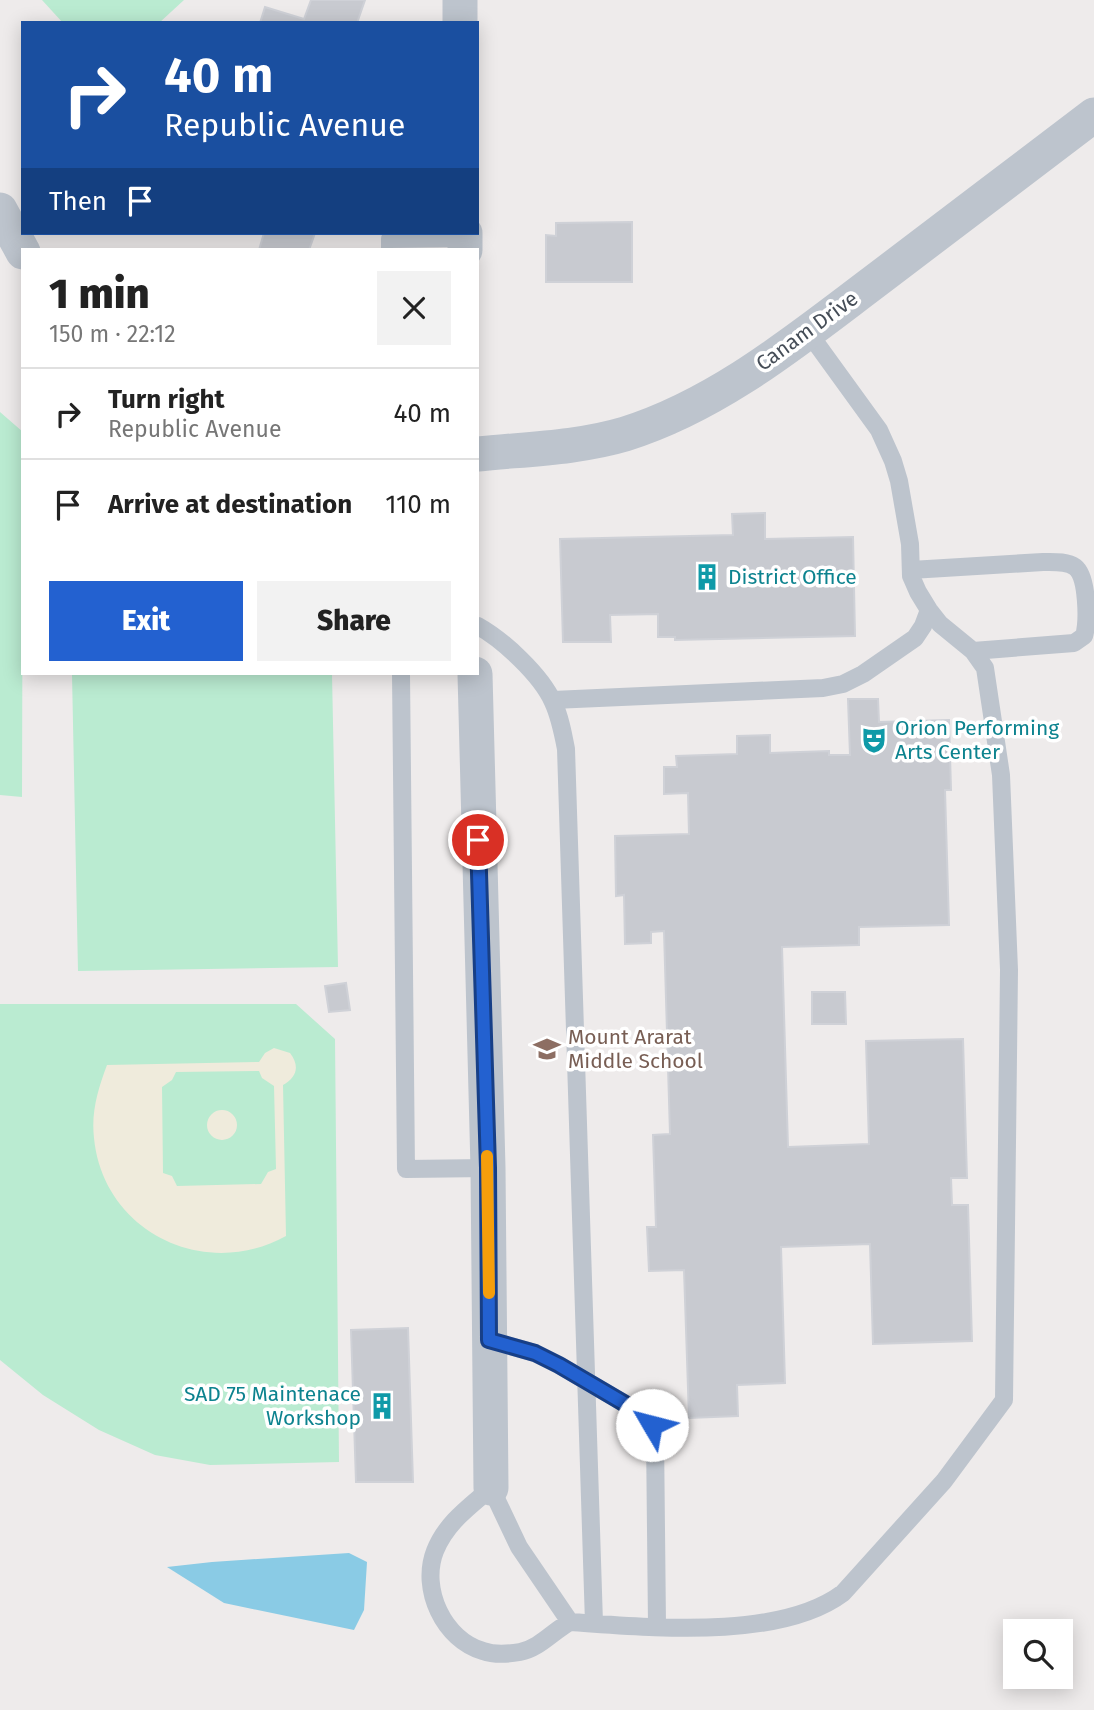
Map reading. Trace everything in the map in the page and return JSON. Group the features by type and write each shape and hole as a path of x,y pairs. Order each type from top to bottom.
{"street":[{"path":"460,0 460,21"},
{"name":"Canam Drive","path":"479,454 571,445 625,434 665,418 712,394 749,373 808,332 1094,115"},
{"path":"0,210 21,248"},
{"path":"475,675 488,1168 491,1488"}],"lane":[{"path":"390,248 390,240 465,240"},
{"path":"570,1622 519,1546 491,1488 453,1521 434,1553 431,1568 432,1587 442,1616 461,1640 483,1651 503,1654 523,1651 570,1622 696,1627 786,1619 827,1605 843,1593 944,1481 1004,1400 1009,970 1001,775 985,668 973,651 929,610 911,576 910,544 893,461 879,430 808,332"},
{"path":"911,569 1043,562 1065,563 1075,567 1082,576 1087,623 1084,636 1074,643 973,651"},
{"path":"552,700 823,688 844,684 915,638 929,610"},
{"path":"479,627 495,635 515,654 552,700 566,749 594,1623"},
{"path":"401,675 406,1169 488,1168"},
{"path":"489,1340 535,1353 639,1412 652,1425 656,1434 657,1625"}],"green space":[{"path":"42,0 184,0 161,21 61,21"},
{"path":"0,412 21,430 22,675 22,797 0,795"},
{"path":"72,675 332,675 338,967 78,971"},
{"path":"0,1004 296,1004 335,1039 339,1462 210,1465 155,1455 99,1430 43,1395 0,1360"}],"sand":[{"path":"274,1048 290,1053 296,1067 294,1075 283,1085 286,1236 255,1249 223,1253 192,1250 163,1239 137,1222 116,1199 102,1171 94,1138 94,1110 107,1065 259,1062 265,1053","holes":["259,1071 262,1078 274,1086 276,1169 268,1172 261,1184 177,1186 172,1176 163,1173 162,1087 172,1080 176,1072"]},
{"path":"222,1110 232,1115 237,1125 232,1135 222,1140 212,1135 207,1125 212,1115"}],"water":[{"path":"349,1553 367,1562 364,1610 354,1630 224,1603 167,1567 212,1562"}],"building":[{"path":"311,0 365,0 358,21 261,21 265,7 304,19"},
{"path":"632,222 632,282 546,282 546,235 556,236 556,223"},
{"path":"263,235 314,235 310,248 260,248"},
{"name":"District Office","path":"765,513 765,539 853,537 855,636 675,640 675,637 658,637 658,614 610,615 611,642 563,642 560,539 733,535 732,514"},
{"name":"Mount Ararat Middle School","path":"848,699 878,699 879,722 949,720 951,790 945,790 949,925 859,927 859,945 782,947 788,1147 869,1144 866,1041 963,1039 967,1178 951,1178 952,1205 968,1205 972,1341 873,1344 870,1244 781,1247 785,1383 737,1385 738,1416 689,1418 684,1270 649,1271 647,1227 656,1227 653,1135 670,1134 664,931 651,932 651,943 625,944 624,895 616,896 615,836 689,834 688,793 664,794 664,767 677,767 676,756 737,754 737,736 770,735 770,753 829,751 829,755 850,755"},
{"path":"346,983 350,1010 329,1012 325,986"},
{"path":"812,992 845,992 846,1024 812,1024"},
{"name":"SAD 75 Maintenace Workshop","path":"408,1328 413,1482 356,1482 351,1330"}],"slow traffic":[{"path":"487,1156 489,1293"}],"place":[{"name":"District Office","path":"707,577"},
{"name":"Orion Performing Arts Center","path":"874,740"},
{"name":"Mount Ararat Middle School","path":"547,1049"},
{"name":"SAD 75 Maintenace Workshop","path":"382,1406"}],"route":[{"path":"478,840 488,1168 489,1340 535,1353 559,1365 639,1412 652,1425"}]}
